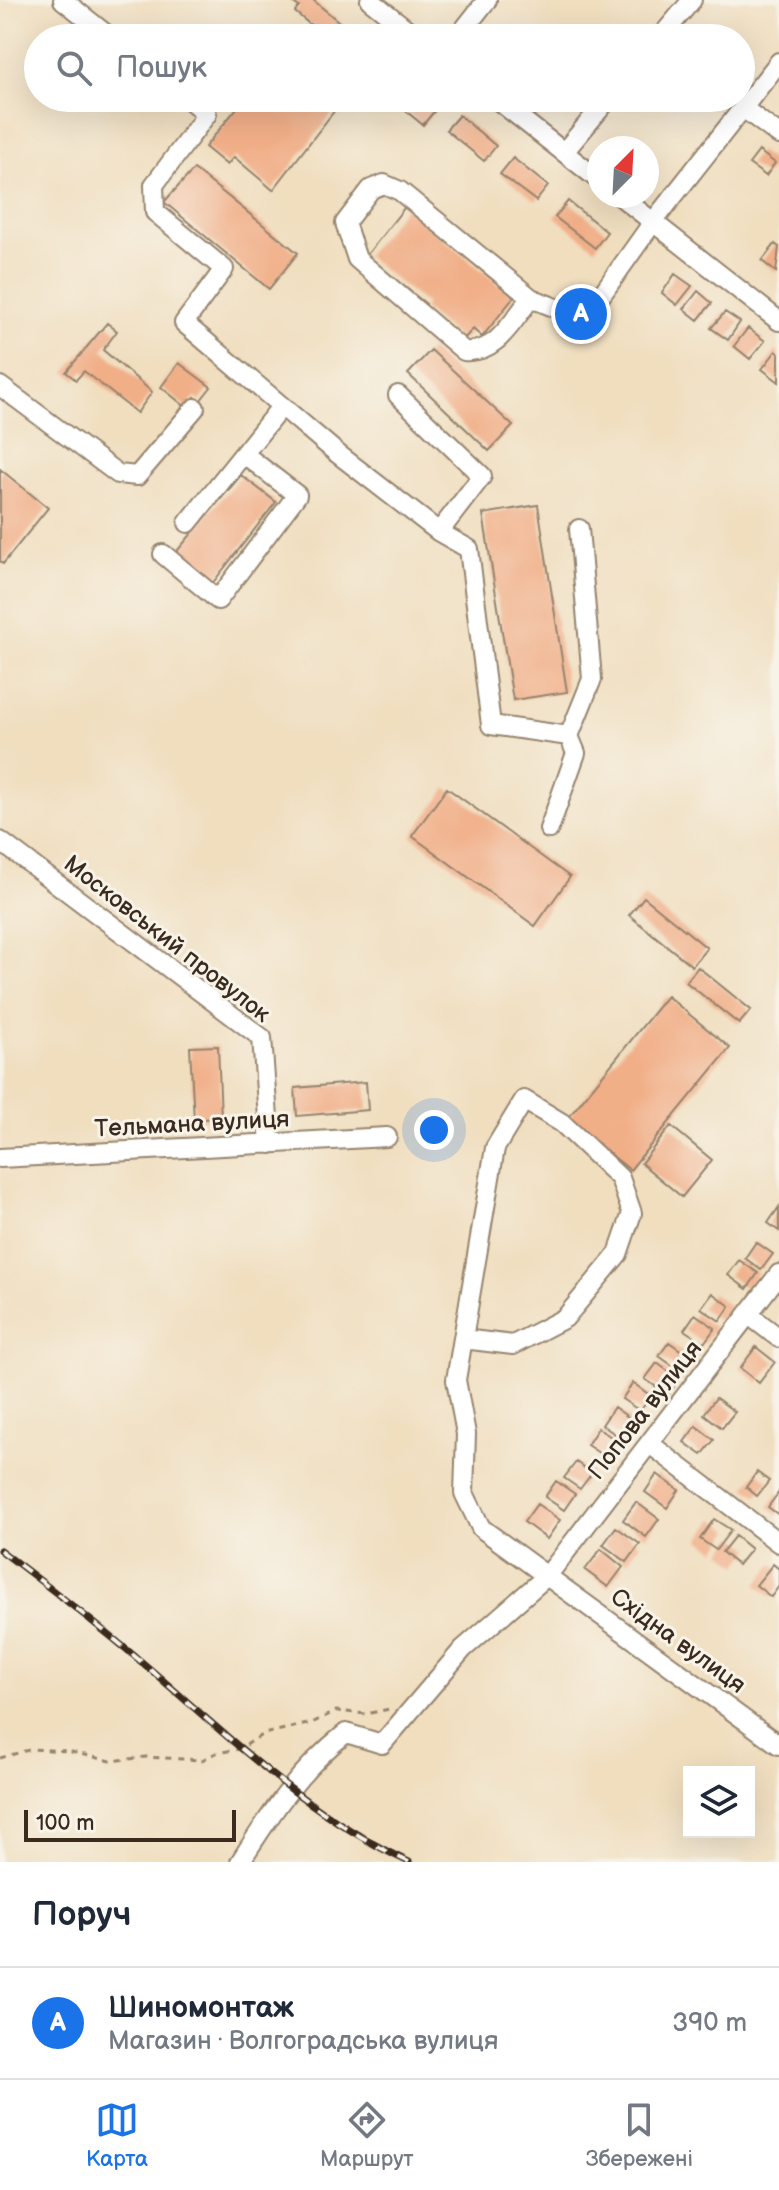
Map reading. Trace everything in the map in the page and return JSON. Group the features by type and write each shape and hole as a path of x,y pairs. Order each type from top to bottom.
{"street":[{"path":"63,0 93,24"},
{"path":"370,0 400,24"},
{"path":"468,24 487,0"},
{"path":"672,24 692,0"},
{"path":"755,93 779,62"},
{"path":"204,112 207,114 154,185 155,212 224,269 184,323 281,407 439,532 469,549 491,725 569,736"},
{"path":"513,112 587,170"},
{"path":"564,152 597,112"},
{"path":"531,298 494,344 480,353 464,351 357,259 345,223 371,189 384,184 400,191 531,298 571,314 590,311 653,222 740,112"},
{"path":"748,112 779,135"},
{"path":"635,208 779,321"},
{"path":"0,386 118,474 137,476 195,408"},
{"path":"398,395 482,476 439,532"},
{"path":"188,523 281,407"},
{"path":"163,554 218,600 297,495 244,454"},
{"path":"549,829 576,753 569,736 592,679 579,529"},
{"name":"Московський провулок","path":"0,841 262,1038 270,1144"},
{"name":"Східна вулиця","path":"463,1339 513,1345 565,1318 618,1254 632,1213 620,1178 562,1123 524,1100 495,1148 456,1380 466,1434 464,1493 481,1528 779,1745"},
{"name":"Тельмана вулиця","path":"0,1158 387,1137"},
{"name":"Попова вулиця","path":"240,1862 288,1788 324,1750 346,1733 382,1744 463,1649 548,1575 779,1274"},
{"path":"749,1315 779,1338"},
{"path":"650,1444 779,1543"}],"path":[{"path":"0,1758 32,1749 67,1751 111,1761 146,1757 202,1760 216,1753 240,1749 263,1734 312,1723 336,1711 366,1714 416,1703"}],"building":[{"path":"290,0 313,0 342,24 310,24 295,12 299,7"},
{"path":"234,112 333,112 273,190 234,157 227,165 205,147"},
{"path":"407,112 434,112 423,125"},
{"path":"459,115 496,146 484,161 446,130"},
{"path":"759,151 775,163 766,176 749,164"},
{"path":"513,158 548,186 536,201 500,174"},
{"path":"194,169 298,253 269,289 164,202"},
{"path":"568,201 607,232 595,248 555,217"},
{"path":"405,207 514,297 482,337 473,329 462,341 423,308 426,304 366,256"},
{"path":"775,244 779,247 776,272 762,261"},
{"path":"675,274 692,286 677,305 662,293"},
{"path":"698,291 712,303 698,320 684,309"},
{"path":"725,312 740,322 728,340 711,328"},
{"path":"107,323 117,331 103,350 152,392 137,413 84,371 76,380 66,372"},
{"path":"748,328 765,341 750,359 734,346"},
{"path":"431,350 513,426 489,451 408,374"},
{"path":"776,351 779,353 779,382 762,369"},
{"path":"179,363 211,387 200,401 195,397 187,408 161,387"},
{"path":"0,469 48,508 3,564 0,561"},
{"path":"241,475 276,502 211,585 172,557"},
{"path":"538,505 567,692 513,700 483,514"},
{"path":"447,788 570,877 535,926 412,836"},
{"path":"644,897 707,948 692,966 629,915"},
{"path":"698,967 751,1010 739,1024 686,982"},
{"path":"667,996 730,1048 630,1170 567,1119"},
{"path":"218,1046 221,1117 194,1120 190,1047"},
{"path":"366,1082 368,1110 297,1116 295,1088"},
{"path":"671,1126 712,1160 682,1197 641,1163"},
{"path":"779,1207 779,1231 768,1223"},
{"path":"756,1242 773,1254 761,1270 745,1258"},
{"path":"739,1260 758,1273 747,1289 728,1275"},
{"path":"712,1293 730,1306 720,1321 701,1308"},
{"path":"695,1314 715,1328 704,1343 684,1330"},
{"path":"669,1342 693,1359 683,1373 659,1356"},
{"path":"756,1347 775,1362 759,1383 740,1368"},
{"path":"657,1363 679,1379 668,1395 645,1379"},
{"path":"633,1383 651,1396 640,1411 622,1399"},
{"path":"716,1398 735,1412 722,1428 704,1414"},
{"path":"614,1407 632,1420 619,1437 602,1425"},
{"path":"696,1426 714,1440 702,1455 684,1442"},
{"path":"598,1428 617,1441 605,1457 587,1445"},
{"path":"576,1462 592,1473 580,1489 564,1478"},
{"path":"757,1472 769,1481 757,1496 746,1487"},
{"path":"657,1474 679,1490 667,1508 645,1492"},
{"path":"556,1481 575,1494 564,1510 545,1497"},
{"path":"779,1492 779,1515 768,1507"},
{"path":"636,1502 659,1519 646,1537 623,1520"},
{"path":"537,1504 560,1520 547,1539 524,1522"},
{"path":"714,1519 731,1530 716,1550 700,1539"},
{"path":"616,1527 640,1544 627,1562 603,1545"},
{"path":"735,1536 751,1549 738,1565 722,1552"},
{"path":"601,1549 623,1567 608,1587 585,1570"},
{"path":"773,1564 779,1569 779,1586 771,1597 756,1585"}],"railway":[{"path":"0,1550 109,1635 302,1798 372,1843 409,1862"}],"place":[{"name":"Шиномонтаж","path":"581,314"}]}
